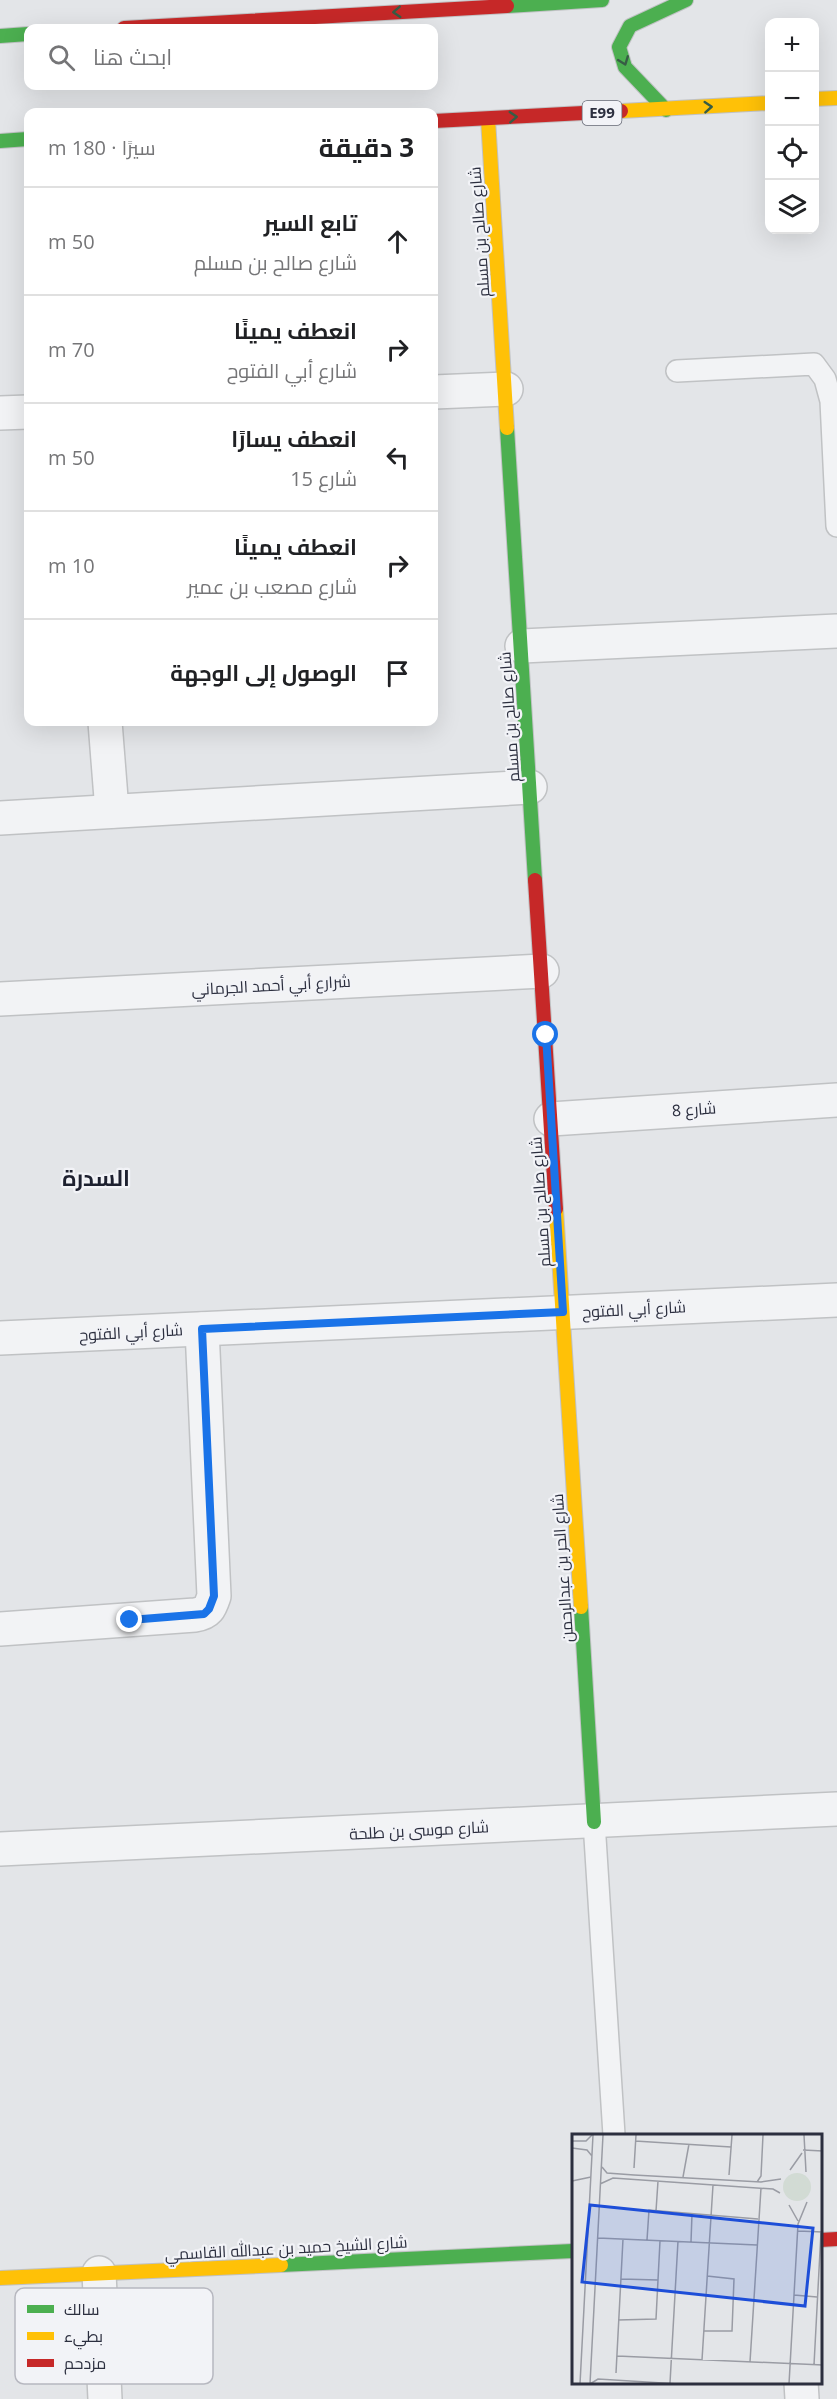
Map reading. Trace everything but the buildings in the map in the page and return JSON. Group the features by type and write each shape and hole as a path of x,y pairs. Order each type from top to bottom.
{"street":[{"path":"151,24 239,11 602,0"},
{"path":"666,110 625,67 619,47 630,26 686,0"},
{"path":"0,36 24,34"},
{"path":"819,99 837,98"},
{"name":"E99","path":"438,121 765,103"},
{"name":"شارع صالح بن مسلم","path":"488,119 563,1312"},
{"path":"0,141 24,139"},
{"path":"438,392 506,389"},
{"path":"0,413 24,412"},
{"path":"522,646 837,631"},
{"path":"105,726 112,811"},
{"path":"0,818 530,787"},
{"name":"شرارع أبي أحمد الجرماني","path":"0,999 542,971"},
{"name":"شارع 8","path":"551,1119 837,1100"},
{"name":"شارع أبي الفتوح","path":"0,1338 837,1300"},
{"name":"شارع الحر بن عبدالرحمن","path":"563,1312 594,1822"},
{"path":"0,1629 195,1615 204,1614 209,1609 214,1596 202,1329"},
{"name":"شارع موسى بن طلحة","path":"0,1849 837,1809"},
{"path":"822,2240 837,2239"},
{"name":"شارع الشيخ حميد بن عبدالله القاسمي","path":"0,2278 572,2251"},
{"path":"99,2273 100,2288"},
{"path":"104,2384 105,2399"},
{"path":"801,2384 802,2399"}],"lane":[{"path":"677,371 795,363 814,364 825,379 831,401 837,526"},
{"path":"594,1822 614,2134"}],"traffic: fast":[{"path":"507,6 602,0"},
{"path":"666,110 625,67 619,47 630,26 686,0"},
{"path":"0,36 24,34"},
{"path":"0,141 24,139"},
{"path":"507,428 535,880"},
{"path":"581,1607 594,1822"},
{"path":"281,2265 572,2251"}],"traffic: slow":[{"path":"819,99 837,98"},
{"path":"621,111 765,103"},
{"path":"488,119 507,428"},
{"path":"556,1209 581,1607"},
{"path":"0,2278 281,2265"}],"traffic: jam":[{"path":"194,24 507,6"},
{"path":"438,121 621,111"},
{"path":"535,880 556,1209"},
{"path":"822,2240 837,2239"}],"district":[{"name":"السدرة","path":"96,1178"}],"route":[{"path":"130,1620 204,1614 209,1609 214,1596 202,1329 563,1312 546,1035"}]}
